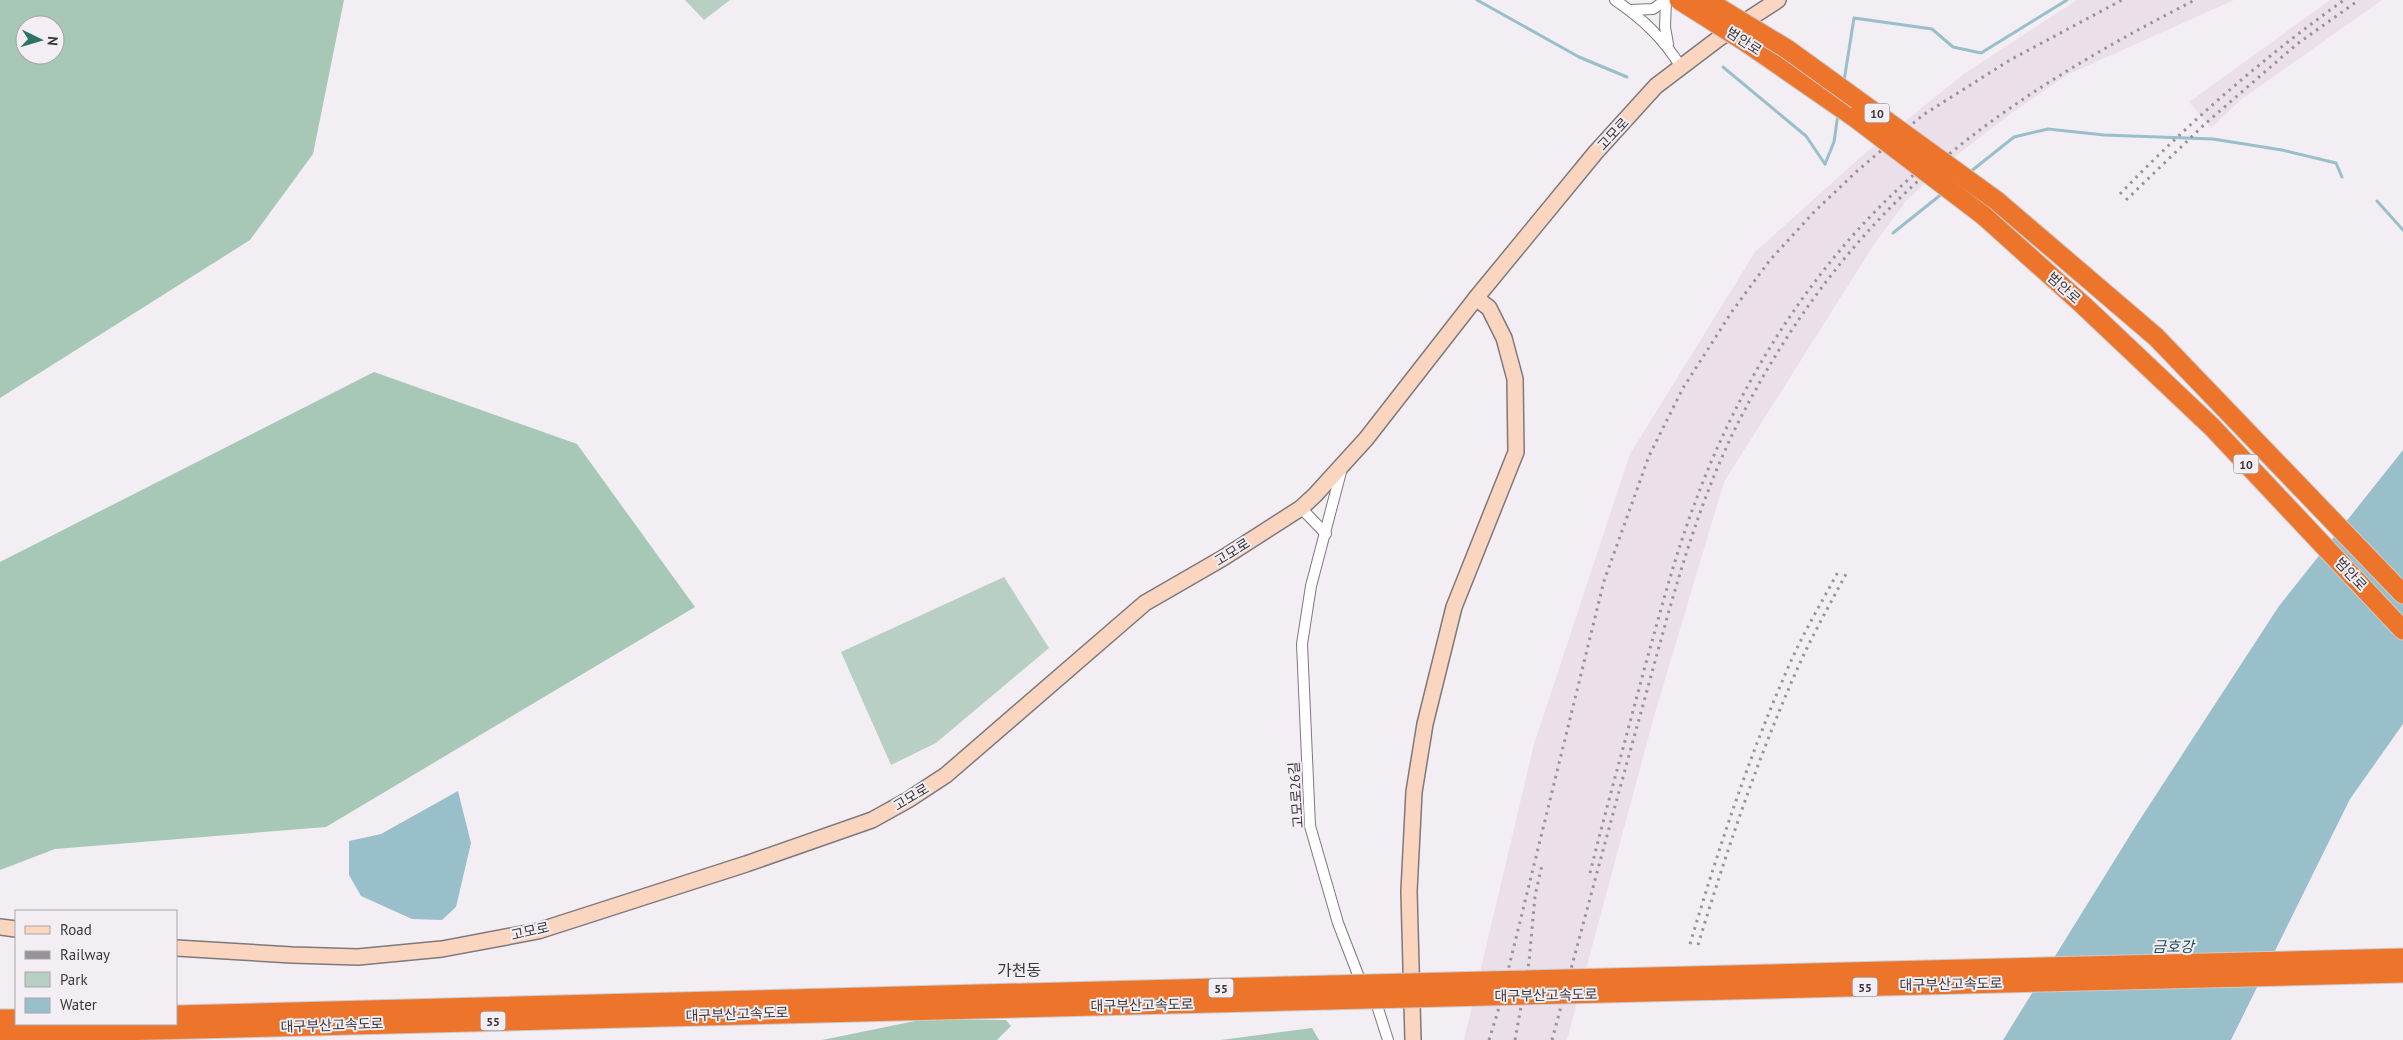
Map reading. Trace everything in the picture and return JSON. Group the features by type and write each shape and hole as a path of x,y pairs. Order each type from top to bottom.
{"highway":[{"name":"범안로","path":"1679,0 1757,49 1854,117 1984,216 2082,304 2212,427 2403,630"},
{"name":"범안로","path":"1706,0 1787,49 1997,201 2156,337 2403,594"},
{"name":"대구부산고속도로","path":"1329,993 2403,958"},
{"name":"대구부산고속도로","path":"178,1015 2403,973"},
{"name":"대구부산고속도로","path":"0,1034 986,1001"},
{"path":"0,1019 15,1019"}],"main road":[{"name":"고모로","path":"178,948 358,957 442,949 538,931 746,864 872,820 946,775 1145,603 1223,558 1301,508 1342,468 1442,344 1476,298 1596,152 1656,86 1718,39 1773,1"},
{"path":"1413,1040 1409,891 1414,792 1425,724 1454,607 1516,452 1515,379 1504,338 1489,308 1476,298"},
{"path":"0,928 15,929"}],"street":[{"path":"1615,0 1646,23 1669,47 1681,67"},
{"path":"1629,10 1653,9 1666,0"},
{"path":"1666,0 1665,27 1669,47"},
{"name":"고모로26길","path":"1342,468 1330,510 1326,534 1310,586 1302,644 1310,826 1338,923 1362,985 1370,988 1373,993 1388,1040"},
{"path":"1301,508 1326,534"}],"shaded area":[{"path":"2077,0 2234,0 2067,75 2013,112 1949,161 1906,201 1875,243 1724,482 1655,713 1567,1040 1464,1040 1534,744 1630,454 1755,252 1863,155 1965,73"},
{"path":"2330,0 2382,0 2242,99 2211,128 2189,102"}],"green space":[{"path":"0,0 344,0 313,154 250,240 0,398"},
{"path":"685,0 730,0 704,20"},
{"path":"374,372 577,444 695,607 326,827 55,849 0,870 0,562"},
{"path":"1004,577 1049,648 936,743 891,765 841,652"},
{"path":"925,1019 1006,1020 1011,1026 997,1040 822,1040"},
{"path":"1312,1028 1319,1040 1221,1040"}],"water":[{"name":"금호강","path":"2403,450 2403,724 2350,799 2231,1040 2003,1040 2137,824 2279,606"},
{"path":"458,791 471,843 456,907 442,920 412,919 361,896 349,875 349,841 381,834"}],"waterway":[{"path":"1477,0 1579,57 1627,77"},
{"path":"1844,81 1854,18 1932,29 1953,47 1981,53 2067,0"},
{"path":"1723,67 1806,136 1825,164"},
{"path":"1825,164 1834,142 1838,114"},
{"path":"1970,172 2014,137 2048,129 2104,135 2213,139 2282,150 2336,163 2342,177"},
{"path":"1893,233 1943,193"},
{"path":"2377,201 2403,230"}],"railway":[{"path":"1489,1040 1498,1011 1604,581 1649,456 1683,388 1733,310 1770,260 1815,211 1856,172 1923,115 2010,60 2122,0"},
{"path":"1552,1040 1663,632 1696,523 1709,488 1740,419 1756,388 1792,329 1833,273 1878,221 1902,196 1969,138 2041,87 2117,41 2195,0"},
{"path":"2120,194 2200,116 2285,44 2344,0"},
{"path":"2126,200 2206,123 2297,44 2359,0"},
{"path":"1590,873 1662,606 1688,521 1715,452 1763,359 1791,315 1822,273 1855,233 1891,196 1930,161"},
{"path":"1690,944 1724,836 1762,730 1796,649 1839,570"},
{"path":"1698,945 1720,874 1770,734 1804,653 1846,574"},
{"path":"1515,1040 1529,962 1535,896 1542,865"}],"district":[{"name":"가천동","path":"1019,970"}]}
